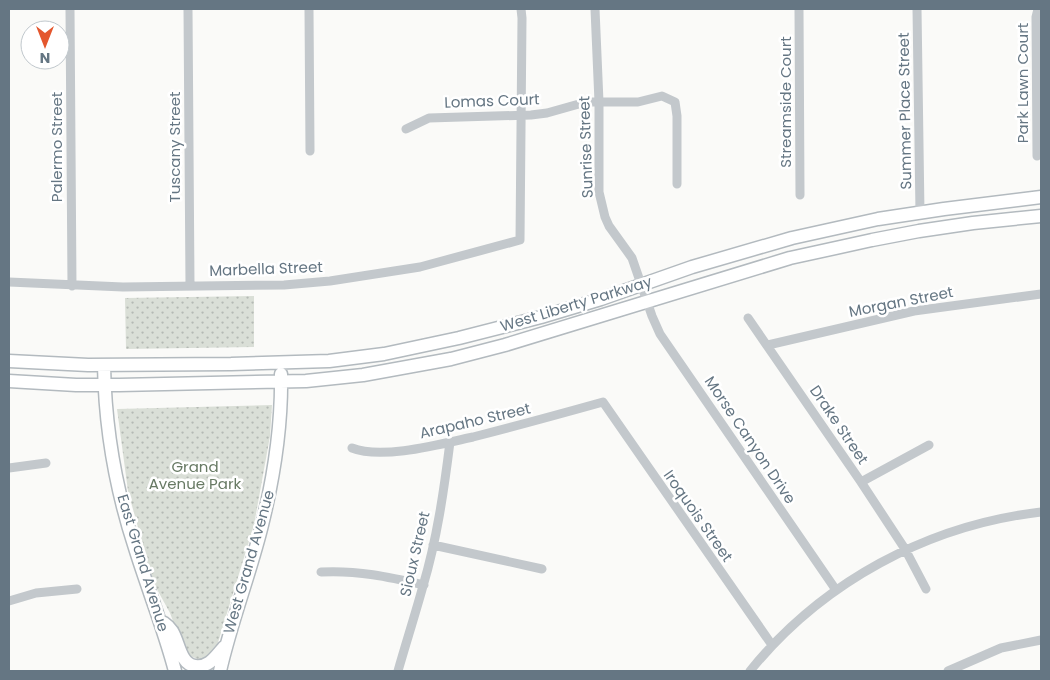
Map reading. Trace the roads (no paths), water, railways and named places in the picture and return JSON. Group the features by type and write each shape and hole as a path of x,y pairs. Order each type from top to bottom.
{"street":[{"name":"Palermo Street","path":"70,9 72,286"},
{"name":"Tuscany Street","path":"188,9 190,285"},
{"path":"308,9 310,151"},
{"path":"520,116 521,9"},
{"name":"Sunrise Street","path":"595,9 599,192 609,226 632,258 647,303"},
{"name":"Streamside Court","path":"799,9 800,195"},
{"name":"Summer Place Street","path":"917,9 920,212"},
{"name":"Park Lawn Court","path":"1037,156 1036,17 1038,9"},
{"name":"Lomas Court","path":"406,129 429,118 520,116 547,113 586,102 638,102 662,96 675,102 677,116 677,184"},
{"name":"Marbella Street","path":"9,282 72,286 284,285 330,281 420,267 520,240 520,116"},
{"name":"West Liberty Parkway","path":"9,361 104,365 281,363 329,361 384,354 542,317 714,260 792,238 920,212 1041,198"},
{"name":"West Liberty Parkway","path":"9,381 104,385 281,382 362,376 451,359 529,339 754,268 854,244 973,223 1041,216"},
{"name":"Morgan Street","path":"768,345 914,311 1041,294"},
{"name":"Morse Canyon Drive","path":"647,303 660,334 836,590"},
{"name":"Drake Street","path":"748,318 861,482 926,589"},
{"name":"West Grand Avenue","path":"220,671 226,645 262,527 268,500 276,456 281,363"},
{"name":"East Grand Avenue","path":"104,365 104,385 112,454 126,518 175,671"},
{"name":"Arapaho Street","path":"352,448 361,452 375,453 416,449 525,424 603,402"},
{"name":"Iroquois Street","path":"603,402 772,645"},
{"name":"Sioux Street","path":"398,671 424,585 433,545 450,442"},
{"path":"861,482 929,445"},
{"path":"9,468 46,463"},
{"path":"750,671 772,645 803,616 836,590 904,550 942,535 994,519 1041,512"},
{"path":"433,545 542,569"},
{"path":"321,572 363,573 424,585"},
{"path":"9,601 36,594 77,589"},
{"path":"160,620 172,629 184,660 192,666 201,666 212,661 226,645"},
{"path":"948,671 1001,648 1041,640"}],"park label":[{"name":"Grand Avenue Park","path":"195,476"}]}
